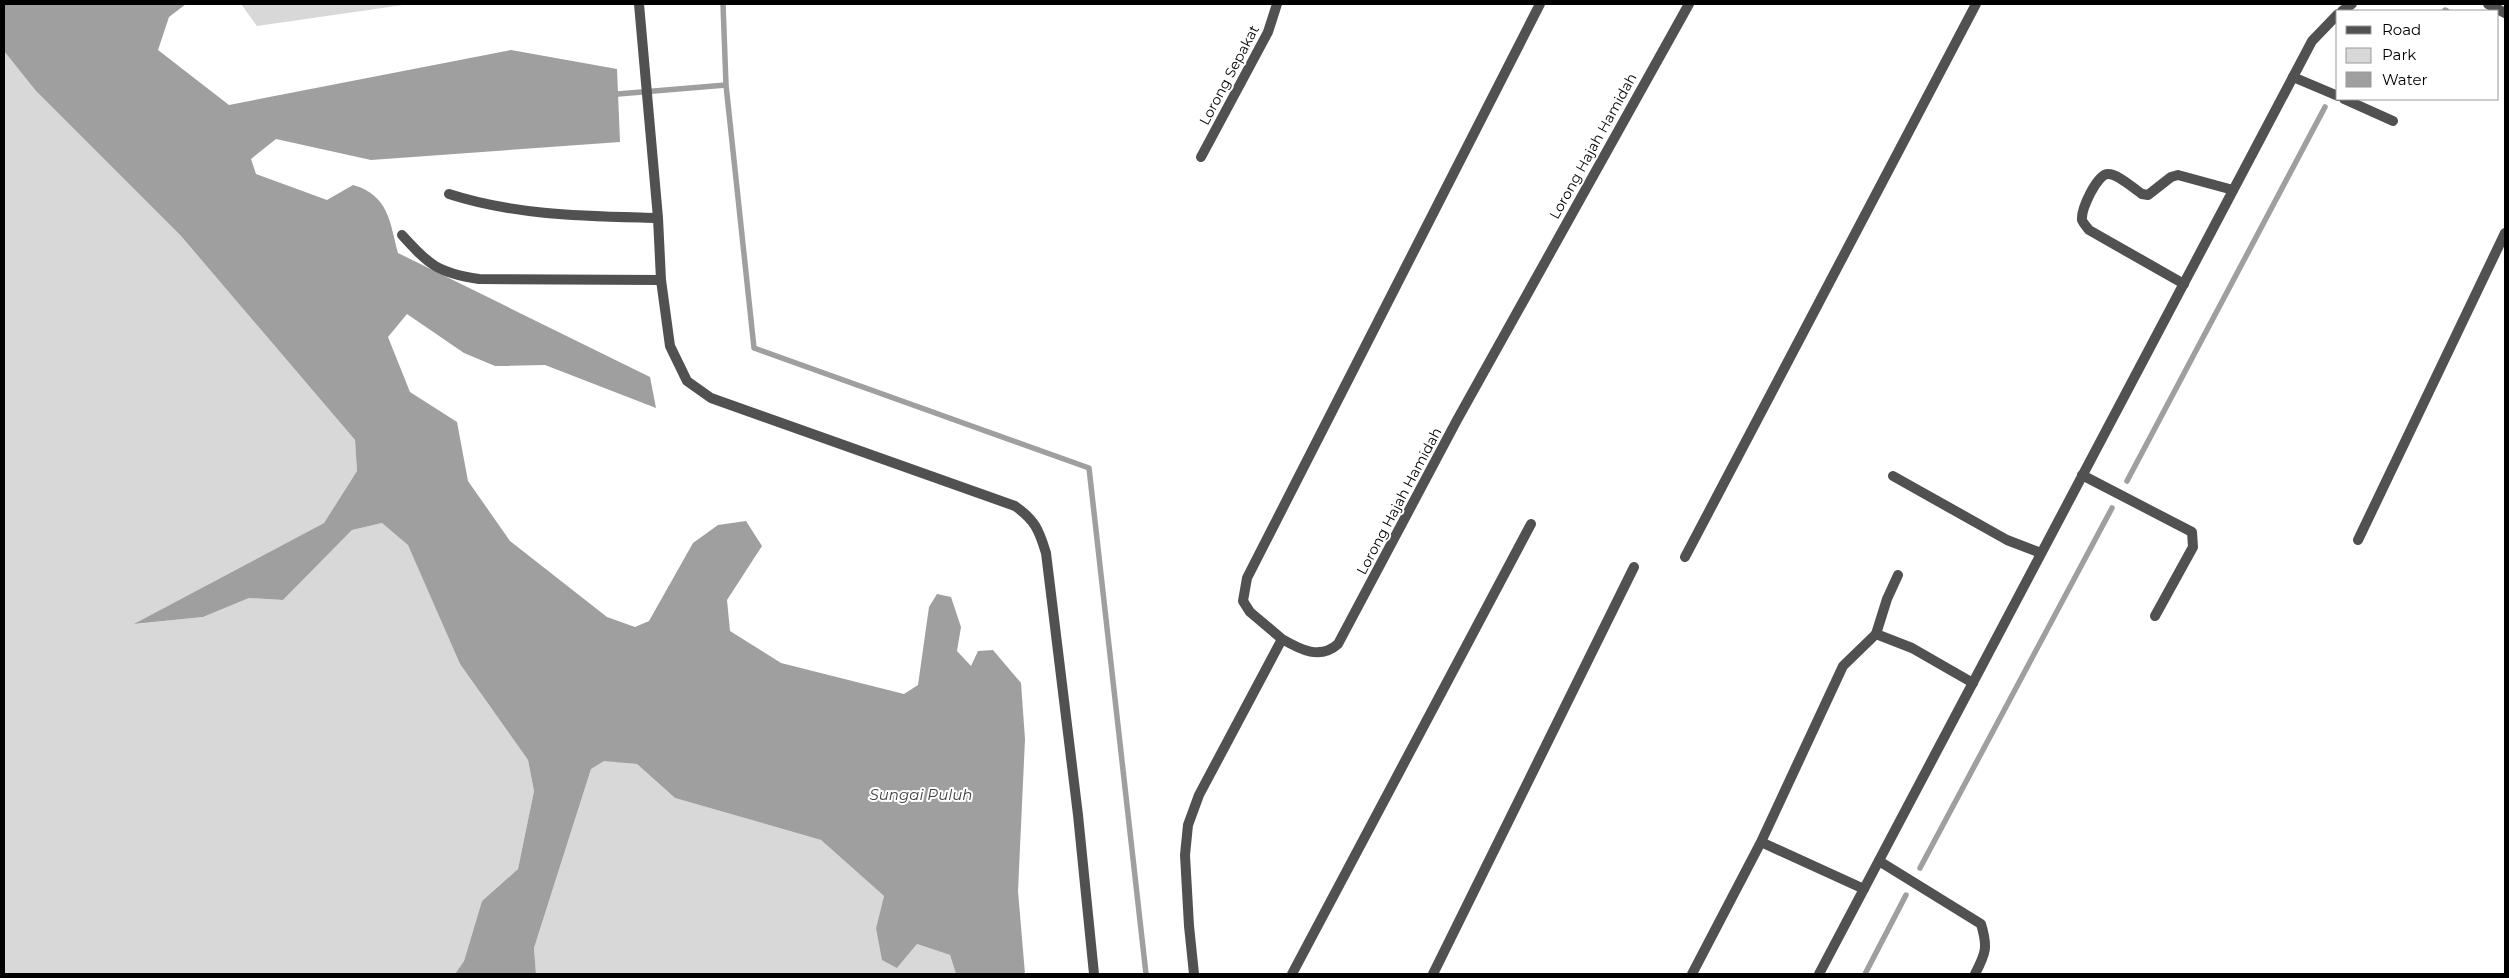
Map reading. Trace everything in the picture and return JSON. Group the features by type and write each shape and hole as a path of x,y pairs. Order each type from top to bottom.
{"street":[{"path":"639,4 658,218 661,280 670,346 687,381 710,398 1015,506 1029,516 1039,532 1046,553 1051,592 1078,815 1094,974"},
{"name":"Lorong Sepakat","path":"1201,158 1268,32 1277,4"},
{"path":"1194,974 1188,926 1185,855 1188,825 1199,795 1282,639 1250,612 1243,601 1247,578 1540,4"},
{"name":"Lorong Hajah Hamidah","path":"1282,639 1318,655 1331,651 1338,644 1457,420 1689,4"},
{"path":"1685,557 1976,4"},
{"path":"2488,4 2505,13"},
{"path":"1819,974 2312,41 2336,16"},
{"path":"2293,77 2336,95"},
{"path":"2346,100 2393,121"},
{"path":"2184,284 2089,230 2082,221 2083,210 2098,177 2112,174 2142,194 2148,195 2171,177 2178,175 2233,190"},
{"path":"448,194 478,204 562,216 658,218"},
{"path":"2358,540 2505,233"},
{"path":"402,235 426,261 444,272 459,276 479,279 661,280"},
{"path":"2082,475 2192,532 2193,547 2155,616"},
{"path":"1893,476 2007,540 2042,553"},
{"path":"1292,974 1530,524"},
{"path":"1433,974 1634,567"},
{"path":"1692,974 1761,842 1843,666 1876,634 1898,575"},
{"path":"1876,634 1912,648 1973,683"},
{"path":"1761,842 1864,889"},
{"path":"1879,861 1981,924 1986,941 1985,954 1975,974"}],"green space":[{"path":"241,4 410,4 257,26"},
{"path":"4,51 36,91 181,236 355,440 357,471 324,523 136,624 203,617 249,598 283,600 352,530 382,523 408,544 460,664 528,760 534,791 518,869 482,901 464,961 455,974 4,974"},
{"path":"604,760 637,764 675,798 821,840 884,896 876,928 897,968 917,944 950,955 956,974 536,974 534,948 591,769"}],"water":[{"name":"Sungai Puluh","path":"4,4 186,4 169,17 158,50 229,105 511,50 617,69 620,142 371,160 276,139 251,159 256,174 327,200 353,185 365,190 381,203 386,212 398,253 650,377 656,408 545,365 495,366 464,353 407,314 388,337 410,392 457,422 468,481 510,541 607,617 635,627 649,621 693,543 718,525 746,521 762,546 727,600 730,631 781,663 904,694 918,685 929,607 937,594 951,597 961,627 957,651 971,666 978,651 993,650 1021,683 1025,739 1018,891 1025,974 956,974 950,955 917,944 897,968 882,960 876,928 884,896 821,840 675,798 637,764 604,761 591,769 534,948 536,974 455,974 464,961 482,901 518,869 534,791 528,760 460,664 408,545 382,523 352,530 283,600 249,598 203,617 134,624 324,523 357,471 355,440 181,236 36,91 4,51"}],"waterway":[{"path":"723,4 726,85 754,348 1089,468 1146,974"},
{"path":"618,94 726,85"},
{"path":"2127,481 2325,107"},
{"path":"1920,868 2112,508"},
{"path":"1865,974 1906,895"}]}
